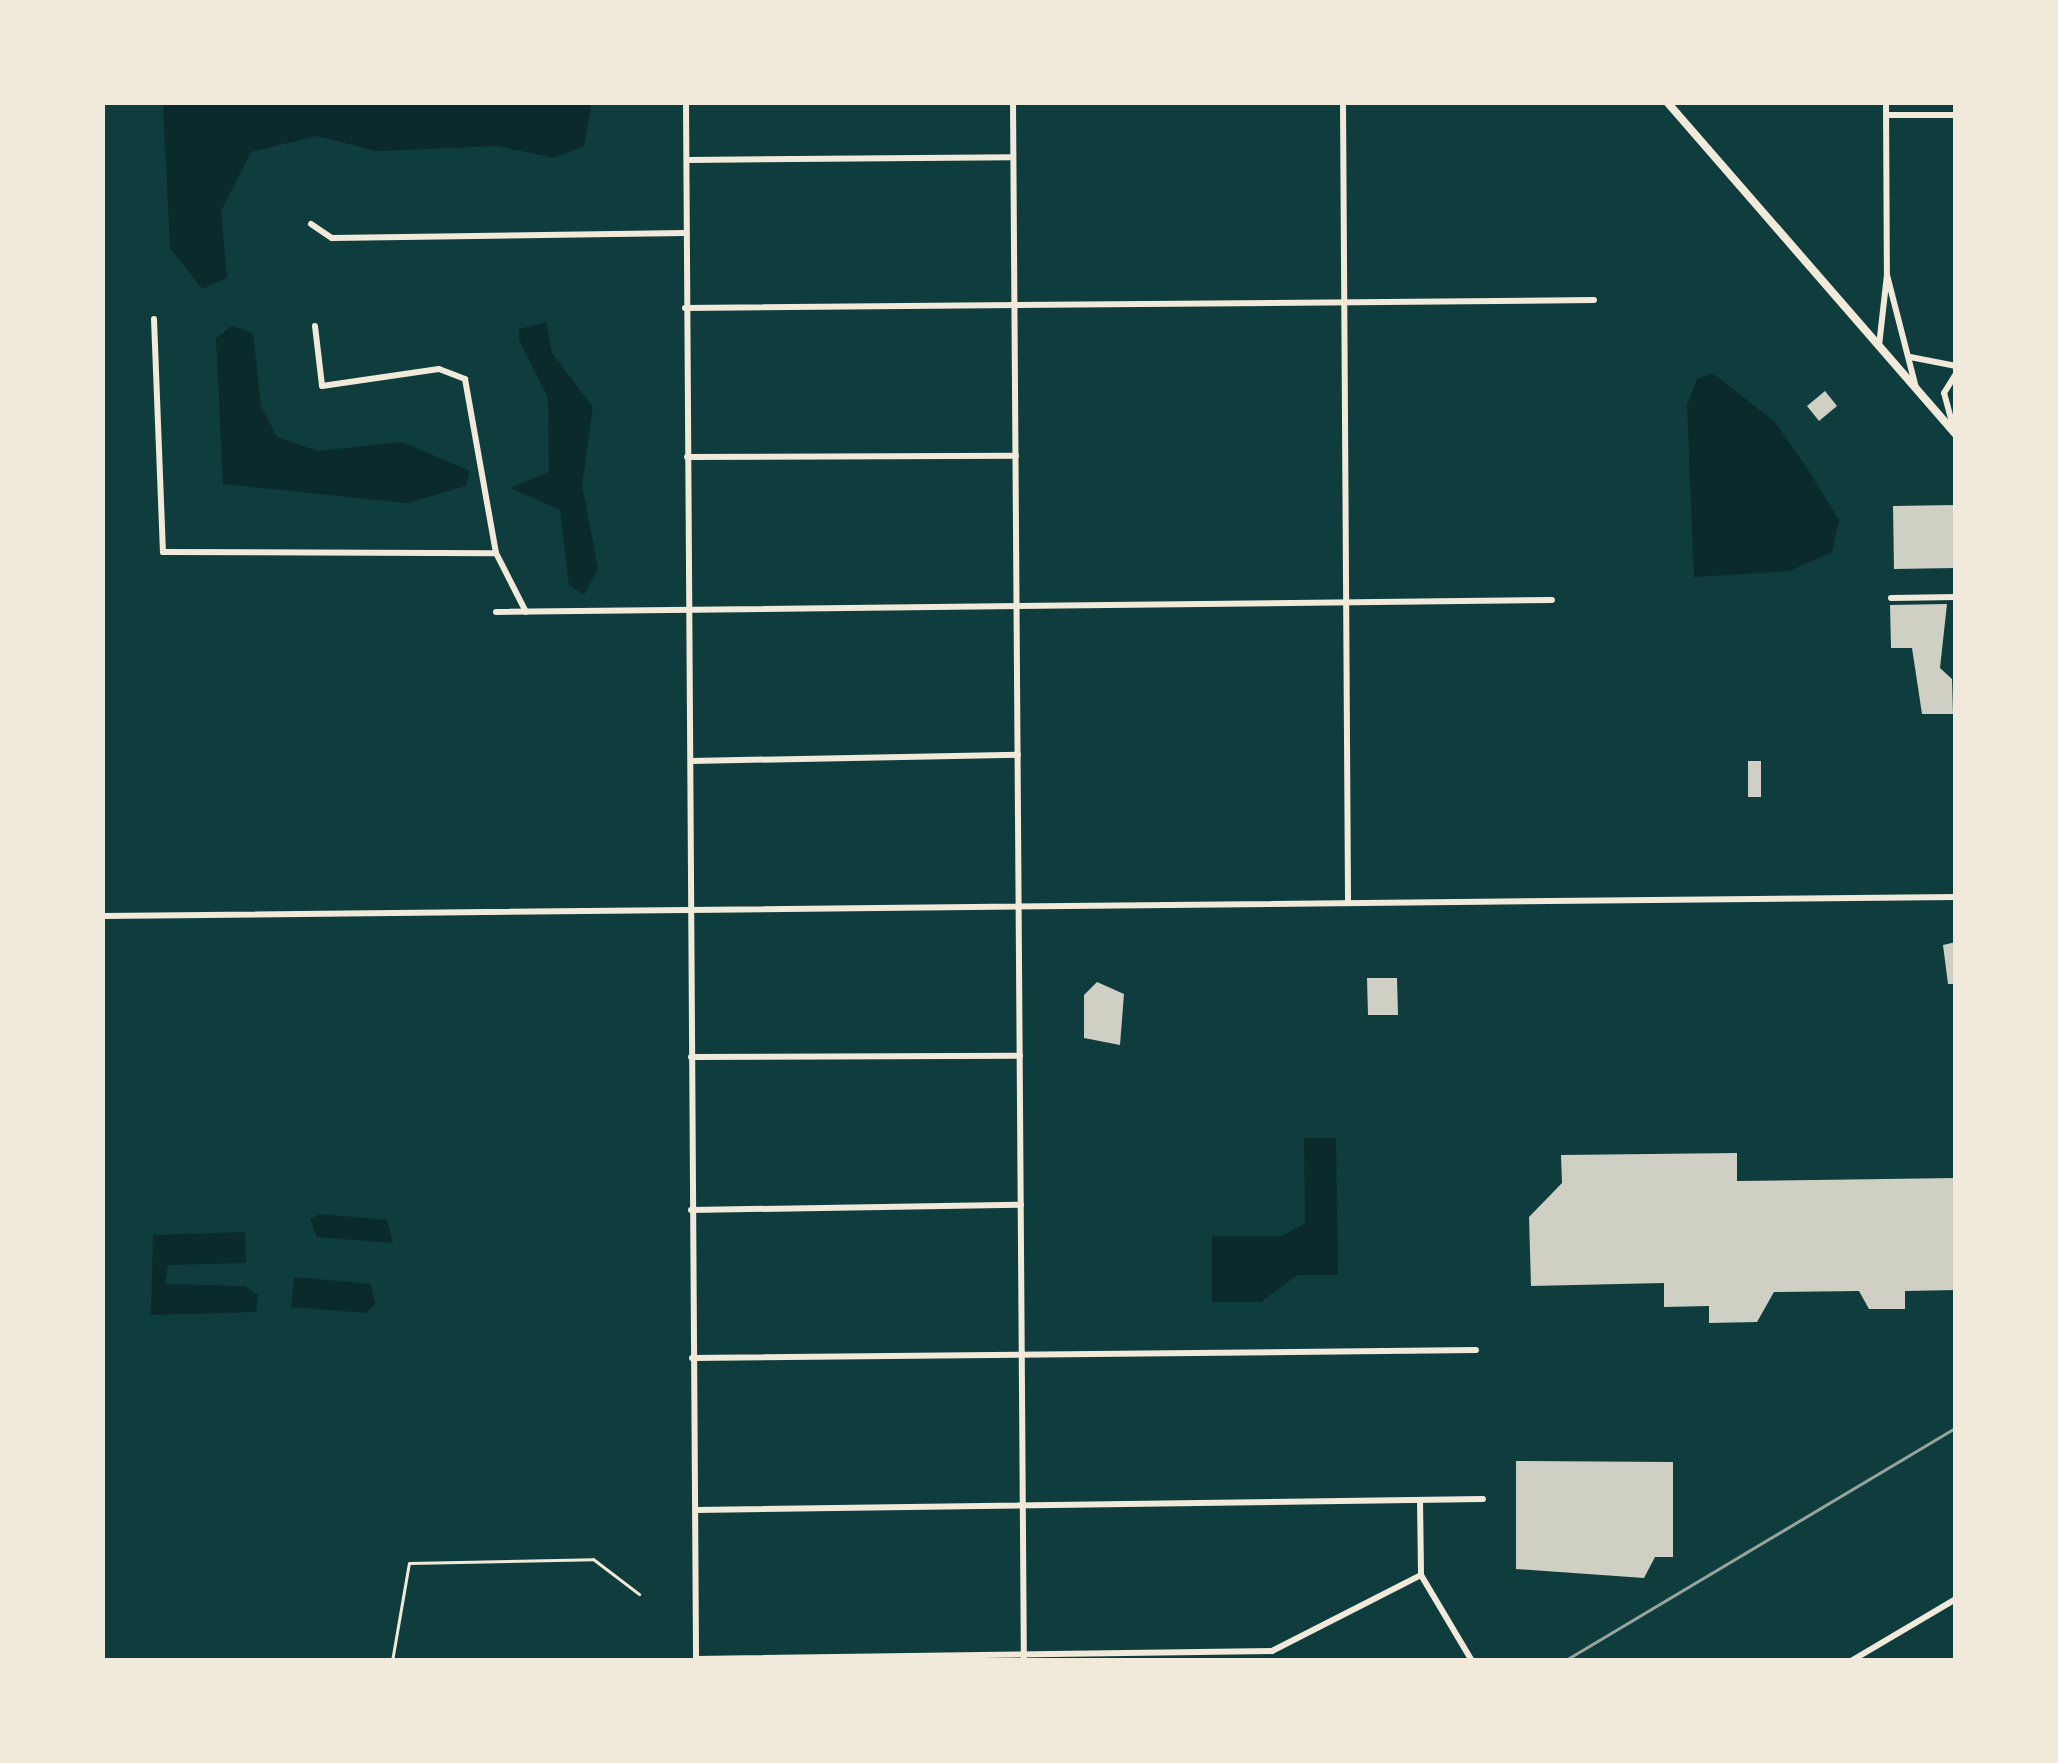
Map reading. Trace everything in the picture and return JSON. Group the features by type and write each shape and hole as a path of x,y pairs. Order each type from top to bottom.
{"main road":[{"path":"1667,102 1956,434"}],"street":[{"path":"686,102 696,1660 1272,1652 1420,1575"},
{"path":"1013,102 1024,1657"},
{"path":"1343,102 1348,902"},
{"path":"1879,346 1888,275 1886,102"},
{"path":"1886,116 1956,116"},
{"path":"686,160 1013,157"},
{"path":"311,224 332,238 685,232"},
{"path":"1888,275 1916,388"},
{"path":"685,308 1594,300"},
{"path":"154,319 163,552 496,553"},
{"path":"315,326 322,386 454,370 479,416 496,553 526,612"},
{"path":"1910,357 1956,370 1944,393 1956,434"},
{"path":"687,457 1016,456"},
{"path":"1891,598 1956,597"},
{"path":"496,612 1552,600"},
{"path":"690,761 1018,755"},
{"path":"102,916 1956,897"},
{"path":"691,1057 1020,1056"},
{"path":"691,1210 1021,1205"},
{"path":"692,1358 1476,1350"},
{"path":"697,1510 1483,1499"},
{"path":"1420,1500 1420,1575 1472,1661"},
{"path":"1851,1661 1956,1599"}],"lane":[{"path":"392,1661 409,1563 593,1559 639,1594"}],"water":[{"path":"163,102 589,102 591,109 584,146 553,158 497,146 376,151 317,136 251,152 221,211 227,278 202,289 170,248"},
{"path":"546,322 552,353 593,407 582,485 598,568 584,595 569,585 560,510 510,488 549,472 548,398 519,340 519,329"},
{"path":"232,326 253,333 261,406 277,437 318,451 402,442 470,471 466,486 407,503 223,484 216,338"},
{"path":"1712,373 1774,421 1807,468 1839,520 1832,552 1790,571 1694,577 1687,406 1697,379"},
{"path":"1304,1138 1336,1138 1338,1275 1297,1275 1261,1302 1212,1302 1212,1236 1282,1236 1305,1223"},
{"path":"320,1214 387,1220 393,1243 317,1237 310,1219"},
{"path":"245,1232 246,1263 168,1265 165,1284 245,1286 258,1295 256,1312 151,1315 153,1235"},
{"path":"294,1277 371,1284 375,1304 366,1313 291,1307"}],"building":[{"path":"1825,391 1837,406 1819,421 1807,406"},
{"path":"1956,505 1956,568 1894,569 1893,506"},
{"path":"1947,604 1940,668 1952,679 1953,714 1922,714 1912,648 1891,648 1890,605"},
{"path":"1748,761 1761,761 1761,797 1748,797"},
{"path":"1956,942 1956,984 1948,984 1943,945"},
{"path":"1367,978 1397,978 1398,1015 1368,1015"},
{"path":"1097,982 1124,994 1120,1045 1084,1038 1084,995"},
{"path":"1737,1153 1737,1181 1956,1178 1956,1290 1905,1291 1905,1309 1869,1309 1859,1291 1774,1292 1757,1322 1709,1323 1709,1306 1664,1307 1664,1283 1531,1286 1529,1217 1562,1183 1561,1155"},
{"path":"1516,1461 1673,1462 1673,1557 1655,1557 1644,1578 1516,1569"}],"railway":[{"path":"1564,1661 1956,1427"}]}
